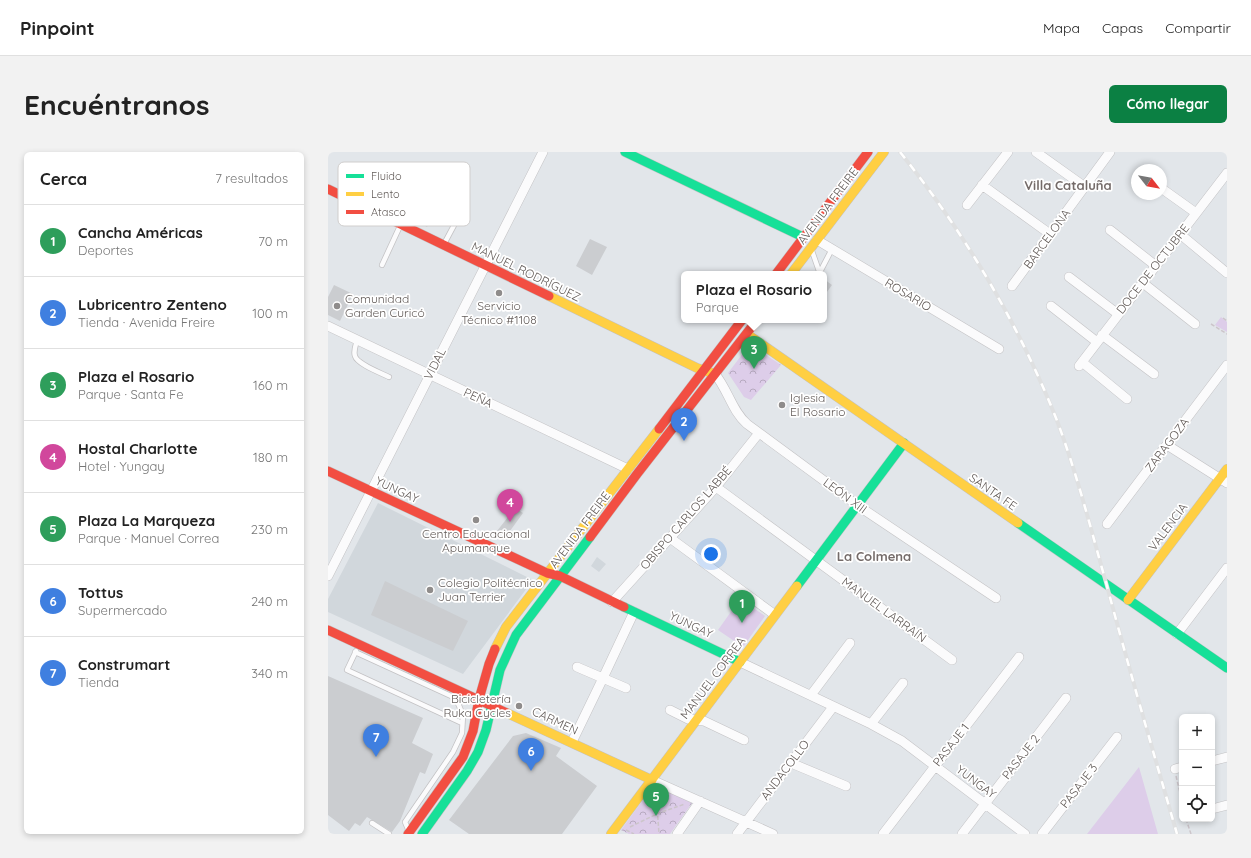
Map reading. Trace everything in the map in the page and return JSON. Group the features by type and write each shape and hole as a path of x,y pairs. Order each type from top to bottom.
{"street":[{"name":"VIDAL","path":"328,576 543,152"},
{"path":"625,152 803,237 805,247 804,258"},
{"name":"AVENIDA FREIRE","path":"778,271 868,152"},
{"name":"AVENIDA FREIRE","path":"793,271 884,152"},
{"path":"967,205 1008,152"},
{"path":"1036,152 1085,186"},
{"name":"BARCELONA","path":"1012,286 1110,152"},
{"name":"DOCE DE OCTUBRE","path":"1127,399 1080,364 1227,173"},
{"path":"982,185 1050,234"},
{"name":"MANUEL RODRÍGUEZ","path":"328,189 338,194"},
{"path":"1167,192 1196,213"},
{"name":"MANUEL RODRÍGUEZ","path":"403,226 704,371 715,374"},
{"path":"1110,230 1156,266"},
{"path":"1180,234 1227,273"},
{"name":"ROSARIO","path":"817,240 999,349"},
{"path":"1069,278 1118,314"},
{"path":"1142,283 1195,324"},
{"path":"1051,306 1154,374"},
{"name":"AVENIDA FREIRE","path":"410,833 463,757 472,735 479,699 489,664 502,635 517,612 740,323"},
{"path":"747,323 747,334"},
{"name":"AVENIDA FREIRE","path":"422,834 473,762 483,741 496,682 510,646 522,625 755,323"},
{"name":"PEÑA","path":"328,326 628,469"},
{"name":"SANTA FE","path":"747,334 1227,668"},
{"name":"ZARAGOZA","path":"1107,524 1227,366"},
{"name":"LEÓN XIII","path":"715,374 722,382 739,416 759,433 858,505 996,598"},
{"name":"OBISPO CARLOS LABBÉ","path":"612,602 716,487 759,433"},
{"name":"MANUEL CORREA","path":"615,833 696,720 904,443"},
{"path":"1167,445 1223,481"},
{"name":"VALENCIA","path":"1128,600 1223,481 1227,468"},
{"name":"YUNGAY","path":"328,471 548,573 560,576 871,724 902,741 1025,834"},
{"name":"MANUEL LARRAÍN","path":"716,487 952,660"},
{"path":"670,538 775,615"},
{"path":"1177,634 1227,568"},
{"path":"572,742 634,612"},
{"name":"CARMEN","path":"328,630 357,648 479,699 652,780 773,834"},
{"path":"811,696 850,643"},
{"name":"PASAJE 1","path":"883,834 1019,657"},
{"path":"576,667 626,688"},
{"path":"871,724 904,683"},
{"name":"PASAJE 2","path":"962,834 1066,698"},
{"name":"ANDACOLLO","path":"737,834 833,707"},
{"path":"670,710 688,719 704,721 744,740"},
{"name":"PASAJE 3","path":"1042,834 1117,737"},
{"path":"1215,760 1227,757"},
{"path":"791,763 846,786"},
{"path":"677,834 700,801"},
{"path":"1215,808 1227,805"}],"lane":[{"path":"382,265 401,226"},
{"path":"443,245 453,226"},
{"path":"811,248 819,271"},
{"path":"821,271 832,249"},
{"path":"357,340 354,351 355,357 359,361 389,377"},
{"path":"410,833 405,822 453,752 462,733 463,715 457,701 451,696 357,648 347,670 462,723"},
{"path":"372,822 389,834"}],"path":[{"path":"1223,318 1227,321"},
{"path":"1211,324 1227,334"},
{"path":"1178,768 1180,786"},
{"path":"651,794 656,788 659,813 659,834"},
{"path":"634,834 624,829 659,813 688,803 682,800"},
{"path":"1187,822 1191,834"}],"shaded area":[{"name":"Colegio Politécnico Juan Terrier","path":"378,503 533,580 463,674 328,612 328,599"},
{"path":"597,557 606,564 599,572 591,566"}],"green space":[{"path":"1221,317 1227,322 1227,332 1215,325"},
{"path":"750,344 781,365 751,400 744,397 728,373"},
{"path":"740,599 765,616 743,647 718,630"},
{"path":"1139,767 1158,834 1087,834"},
{"path":"654,785 692,803 670,834 629,834 621,830"}],"building":[{"path":"590,239 607,247 592,275 576,266"},
{"path":"827,281 832,285 827,292"},
{"name":"Comunidad Garden Curicó","path":"334,285 353,294 340,321 328,315 328,297"},
{"path":"515,508 523,513 507,535 497,531"},
{"path":"385,581 468,621 453,651 371,615"},
{"path":"328,676 423,718 412,743 433,754 425,774 420,772 400,821 392,832 367,817 360,826 355,823 349,831 328,815"},
{"path":"526,733 561,748 556,756 597,786 562,834 469,834 449,820 513,736"}],"railway":[{"path":"900,152 946,214 988,279 1025,348 1056,418 1071,460 1177,834"}],"traffic: fast":[{"path":"625,152 803,237"},
{"path":"797,586 904,443"},
{"path":"1018,523 1227,668"},
{"path":"422,834 467,771 478,752 486,730 500,670 516,635 590,537"},
{"path":"624,607 740,662"}],"traffic: slow":[{"path":"793,271 884,152"},
{"path":"549,296 697,368 712,373"},
{"path":"747,334 1018,523"},
{"path":"495,649 506,627 659,429"},
{"path":"1128,600 1227,469"},
{"path":"611,834 797,586"},
{"path":"507,713 652,780"}],"traffic: jam":[{"path":"778,271 868,152"},
{"path":"328,189 338,194"},
{"path":"404,226 549,296"},
{"path":"659,429 740,323"},
{"path":"590,537 755,323"},
{"path":"328,471 547,573 560,576 624,607"},
{"path":"328,630 507,713"},
{"path":"408,834 463,757 473,731 479,699 495,649"}],"place":[{"name":"Servicio Técnico #1108","path":"499,293"},
{"name":"Comunidad Garden Curicó","path":"337,306"},
{"name":"Plaza el Rosario","path":"754,369"},
{"name":"Iglesia El Rosario","path":"782,405"},
{"name":"Lubricentro Zenteno","path":"684,441"},
{"name":"Centro Educacional Apumanque","path":"476,520"},
{"name":"Hostal Charlotte","path":"510,522"},
{"name":"Colegio Politécnico Juan Terrier","path":"430,590"},
{"name":"Cancha Américas","path":"742,623"},
{"name":"Bicicletería Ruka Cycles","path":"519,706"},
{"name":"Construmart","path":"376,757"},
{"name":"Tottus","path":"531,771"},
{"name":"Plaza La Marqueza","path":"656,816"}],"district":[{"name":"Villa Cataluña","path":"1068,185"},
{"name":"La Colmena","path":"874,556"}]}
